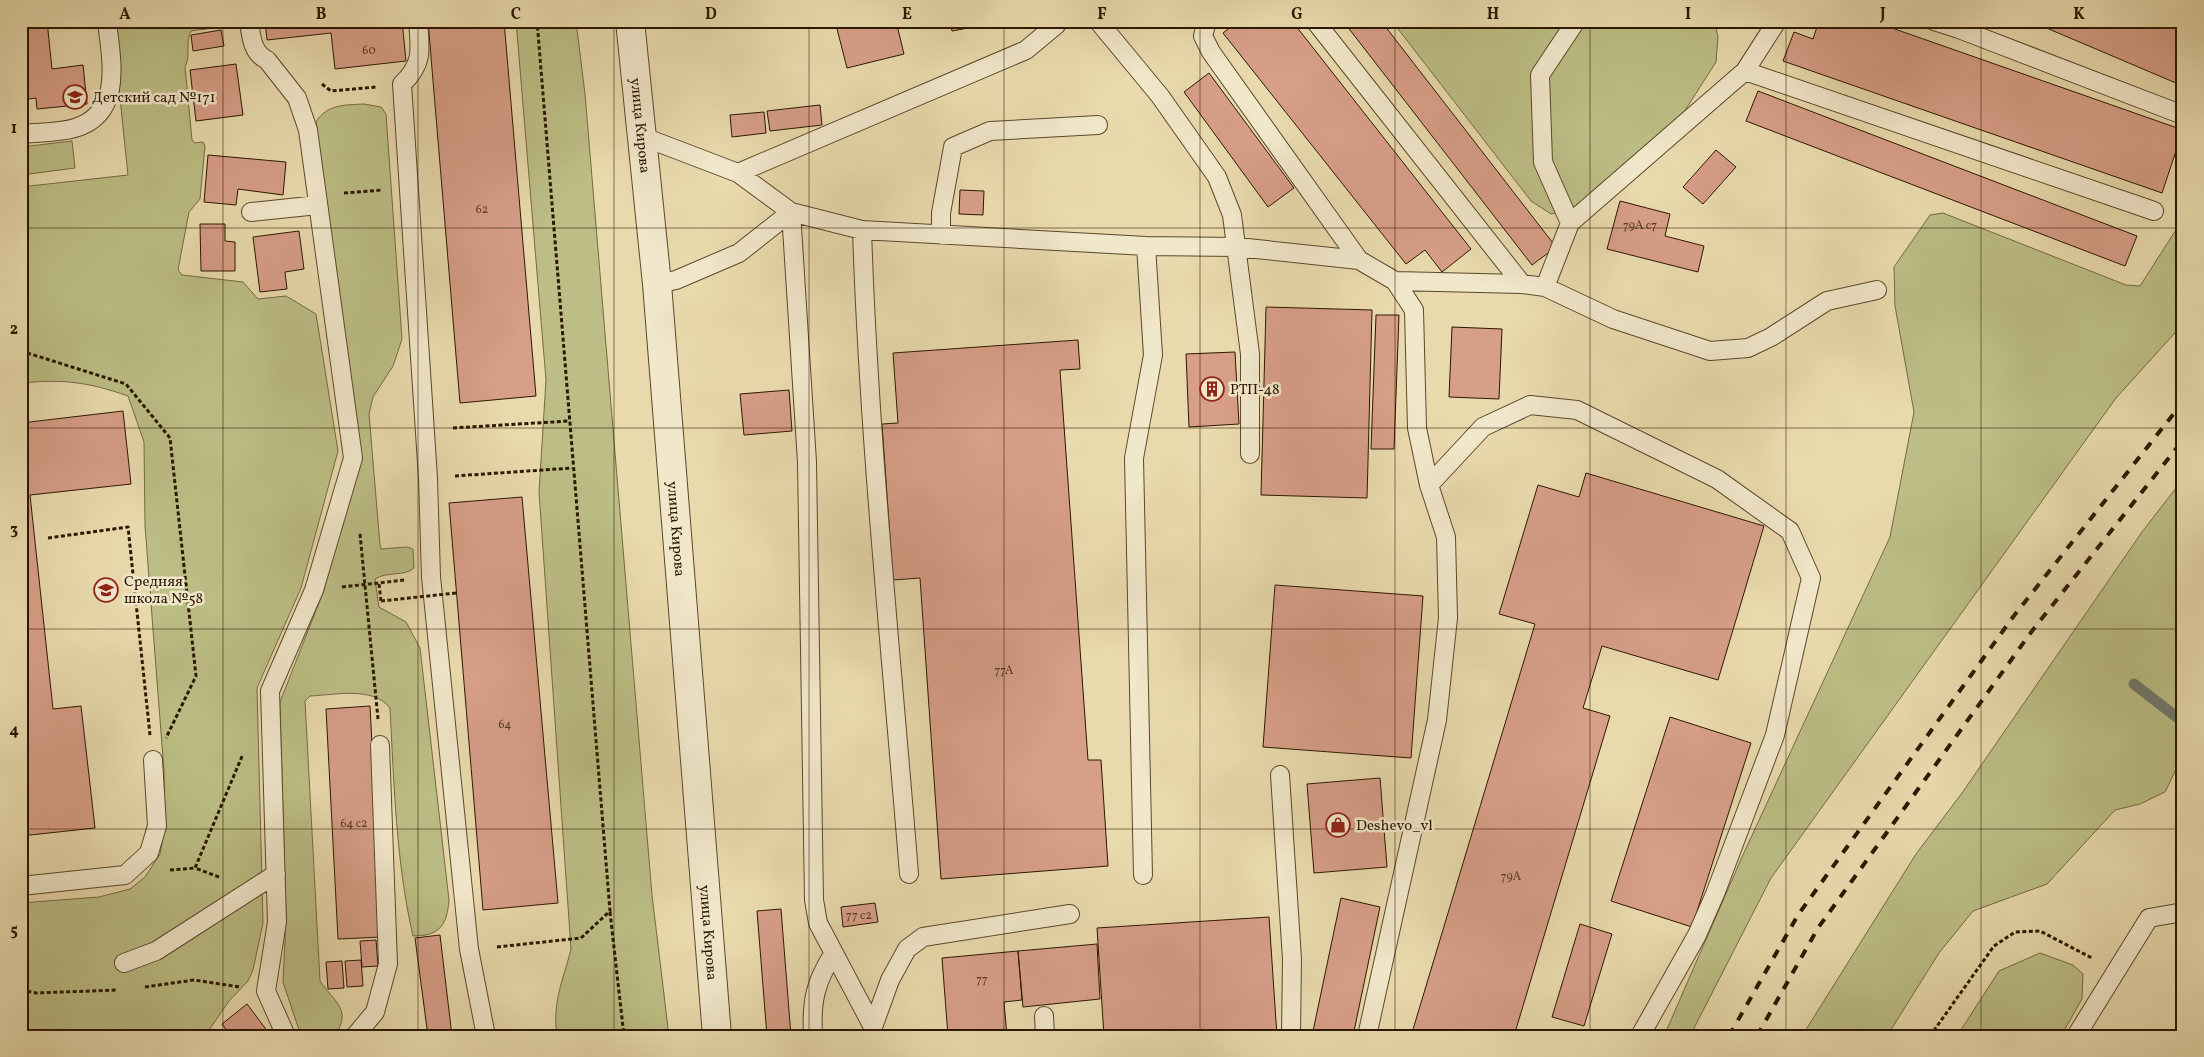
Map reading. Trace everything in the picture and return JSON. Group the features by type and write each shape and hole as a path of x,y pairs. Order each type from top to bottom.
{"street":[{"name":"улица Кирова","path":"630,21 658,284 717,1036"}],"lane":[{"path":"21,134 75,128 91,120 105,108 112,79 107,21"},
{"path":"248,21 251,41 260,57 267,60 297,98 308,130 353,458 314,590 270,691 277,922 266,991 286,1036"},
{"path":"418,21 420,48 415,71 402,84 428,478 431,577 469,949 486,1036"},
{"path":"1098,21 1160,96 1217,177 1232,215 1238,248 1250,354 1250,454"},
{"path":"1207,21 1202,36 1211,52 1358,260"},
{"path":"1315,21 1522,284"},
{"path":"1570,223 1542,162 1540,76 1576,21"},
{"path":"1545,287 1570,223 1746,71 1777,21"},
{"path":"1934,21 2183,114"},
{"path":"738,173 1026,50 1058,23"},
{"path":"1746,71 2154,211"},
{"path":"942,235 941,213 953,147 990,131 1098,125"},
{"path":"641,136 738,173 791,212 862,230 1146,246 1238,248 1358,260 1395,281 1414,310 1417,428 1429,485 1446,538 1448,618 1437,720 1367,1036"},
{"path":"251,212 317,200"},
{"path":"658,284 676,280 739,253 791,212"},
{"path":"791,212 806,462 814,900 818,924 873,1031"},
{"path":"862,230 873,420 909,874"},
{"path":"1143,875 1134,458 1153,356 1146,246"},
{"path":"1395,281 1522,284 1545,287 1613,320 1710,351 1748,348 1827,301 1877,290"},
{"path":"1429,485 1483,427 1530,405 1577,410 1717,479 1782,525 1790,531 1812,578 1775,735 1719,885 1697,935 1640,1036"},
{"path":"355,1036 375,1012 388,964 380,745"},
{"path":"21,886 125,875 149,853 157,826 153,760"},
{"path":"1280,775 1292,959 1291,1036"},
{"path":"124,963 156,951 276,874"},
{"path":"2076,1036 2149,918 2183,912"},
{"path":"873,1031 890,980 907,949 924,937 1070,914"},
{"path":"813,1036 812,1010 820,973 834,953"},
{"path":"1044,1016 1046,1036"}],"path":[{"path":"537,21 568,422 610,912 624,1036"},
{"path":"331,91 402,84"},
{"path":"317,200 410,187"},
{"path":"21,351 126,384 170,438 196,676 171,730 153,760"},
{"path":"425,430 568,422"},
{"path":"428,478 572,468"},
{"path":"48,538 128,527 153,760"},
{"path":"314,590 379,584 381,600 456,593"},
{"path":"365,585 380,745"},
{"path":"244,753 195,868 251,889"},
{"path":"495,947 581,938 610,912"},
{"path":"1930,1036 1994,946 2015,932 2040,931 2100,962"},
{"path":"135,988 194,980 266,991"},
{"path":"21,990 36,993 105,992 125,989"}],"green space":[{"path":"112,21 231,21 220,27 191,31 188,40 188,58 185,67 192,140 195,143 203,142 205,146 200,199 189,212 178,270 182,275 243,282 258,299 286,296 316,314 338,451 301,588 257,688 263,923 253,970 248,981 229,1001 205,1036 21,1036 21,903 99,897 130,889 145,877 160,854 165,827 164,771 145,526 144,442 128,396 76,383 50,381 21,383 21,187 128,175"},
{"path":"516,21 576,21 585,94 652,895 669,1036 557,1036 557,1002 571,949 539,492 546,380"},
{"path":"1392,21 1714,21 1718,37 1716,62 1684,112 1571,210 1551,214 1531,201"},
{"path":"364,104 381,107 386,114 402,339 393,366 373,397 369,414 380,545 381,549 407,547 413,549 414,568 410,571 385,575 375,579 379,607 406,622 420,648 449,900 444,922 436,931 430,934 413,936 399,851 390,708 383,701 364,694 310,696 305,701 320,981 340,1007 342,1019 335,1036 301,1036 283,982 286,919 280,702 324,590 359,457 341,331 316,122 320,116 331,109 343,105"},
{"path":"72,141 75,168 21,175 21,147"},
{"path":"1943,213 2126,285 2140,286 2183,219 2183,324 2116,398 1771,878 1690,1036 1664,1036 1742,857 1890,537 1914,412 1895,306 1894,267 1930,215"},
{"path":"2183,479 2183,755 2165,792 2140,804 2115,810 2047,884 1973,911 1939,953 1887,1036 1802,1036 1916,854 1962,793 2142,532"},
{"path":"2040,953 2073,965 2083,974 2082,999 2061,1036 1957,1036 1999,971"}],"building":[{"path":"21,21 47,21 52,69 83,65 87,104 37,109 36,98 21,100"},
{"path":"265,21 402,21 406,61 335,69 331,33 267,40"},
{"path":"428,21 504,21 536,396 460,403"},
{"path":"835,21 896,21 904,54 847,68"},
{"path":"950,21 1006,21 952,31"},
{"path":"1238,21 1292,21 1471,249 1442,272 1425,250 1406,264 1223,33"},
{"path":"1343,21 1381,21 1556,247 1532,265"},
{"path":"1819,21 1872,21 2183,130 2162,193 1783,61 1794,32 1813,39"},
{"path":"2030,21 2183,21 2183,86"},
{"path":"221,30 224,46 193,51 191,35"},
{"path":"236,64 243,115 196,121 190,70"},
{"path":"1209,73 1294,188 1268,207 1184,92"},
{"path":"1758,91 2137,236 2125,266 1746,121"},
{"path":"820,105 822,125 770,131 767,111"},
{"path":"764,112 766,133 732,137 730,115"},
{"path":"1716,150 1736,167 1703,204 1683,187"},
{"path":"208,155 286,162 283,195 238,189 236,205 204,202"},
{"path":"960,190 984,191 983,215 959,214"},
{"path":"1620,201 1670,214 1665,236 1704,246 1698,272 1607,249"},
{"path":"200,224 225,224 225,241 235,242 235,271 201,271"},
{"path":"299,231 304,269 285,272 287,289 260,292 253,237"},
{"path":"1266,307 1372,310 1367,498 1261,495"},
{"path":"1376,315 1399,315 1394,449 1371,449"},
{"path":"1452,327 1502,329 1499,399 1449,397"},
{"path":"1078,340 1080,369 1060,370 1088,760 1101,760 1108,866 941,879 920,578 893,580 882,424 898,423 893,353"},
{"name":"РТП-48","path":"1235,352 1239,424 1189,427 1186,354"},
{"path":"789,390 792,431 744,435 740,394"},
{"path":"123,411 131,484 30,495 53,709 81,706 95,828 21,836 21,423"},
{"path":"1586,473 1764,526 1718,680 1602,646 1583,708 1610,716 1514,1036 1411,1036 1535,624 1499,614 1538,485 1579,497"},
{"path":"522,497 558,903 483,910 449,503"},
{"path":"1275,585 1423,596 1411,758 1263,747"},
{"path":"370,706 382,937 338,939 326,709"},
{"path":"1670,717 1751,743 1692,927 1611,901"},
{"path":"1380,778 1387,867 1314,873 1307,784"},
{"path":"1341,898 1380,907 1353,1036 1312,1036"},
{"path":"875,903 878,922 843,927 841,907"},
{"path":"781,909 791,1036 767,1036 757,911"},
{"path":"1269,917 1277,1036 1104,1036 1097,928"},
{"path":"1580,924 1612,934 1584,1026 1552,1017"},
{"path":"440,935 452,1036 428,1036 415,938"},
{"path":"376,940 378,966 362,967 360,941"},
{"path":"1097,944 1100,999 1023,1007 1018,951"},
{"path":"1018,951 1022,1000 1004,1002 1007,1036 948,1036 942,958"},
{"path":"361,960 363,986 347,987 345,961"},
{"path":"342,961 344,988 328,989 326,962"},
{"path":"247,1004 268,1032 263,1036 231,1036 222,1024"}],"waterway":[{"path":"2134,684 2183,722"}],"railway":[{"path":"1729,1036 1798,915 2013,617 2183,402"},
{"path":"1757,1036 1818,928 2032,631 2183,440"}],"place":[{"name":"Детский сад №171","path":"75,97"},
{"name":"РТП-48","path":"1212,389"},
{"name":"Средняя школа №58","path":"106,590"},
{"name":"Deshevo_vl","path":"1338,825"}]}
